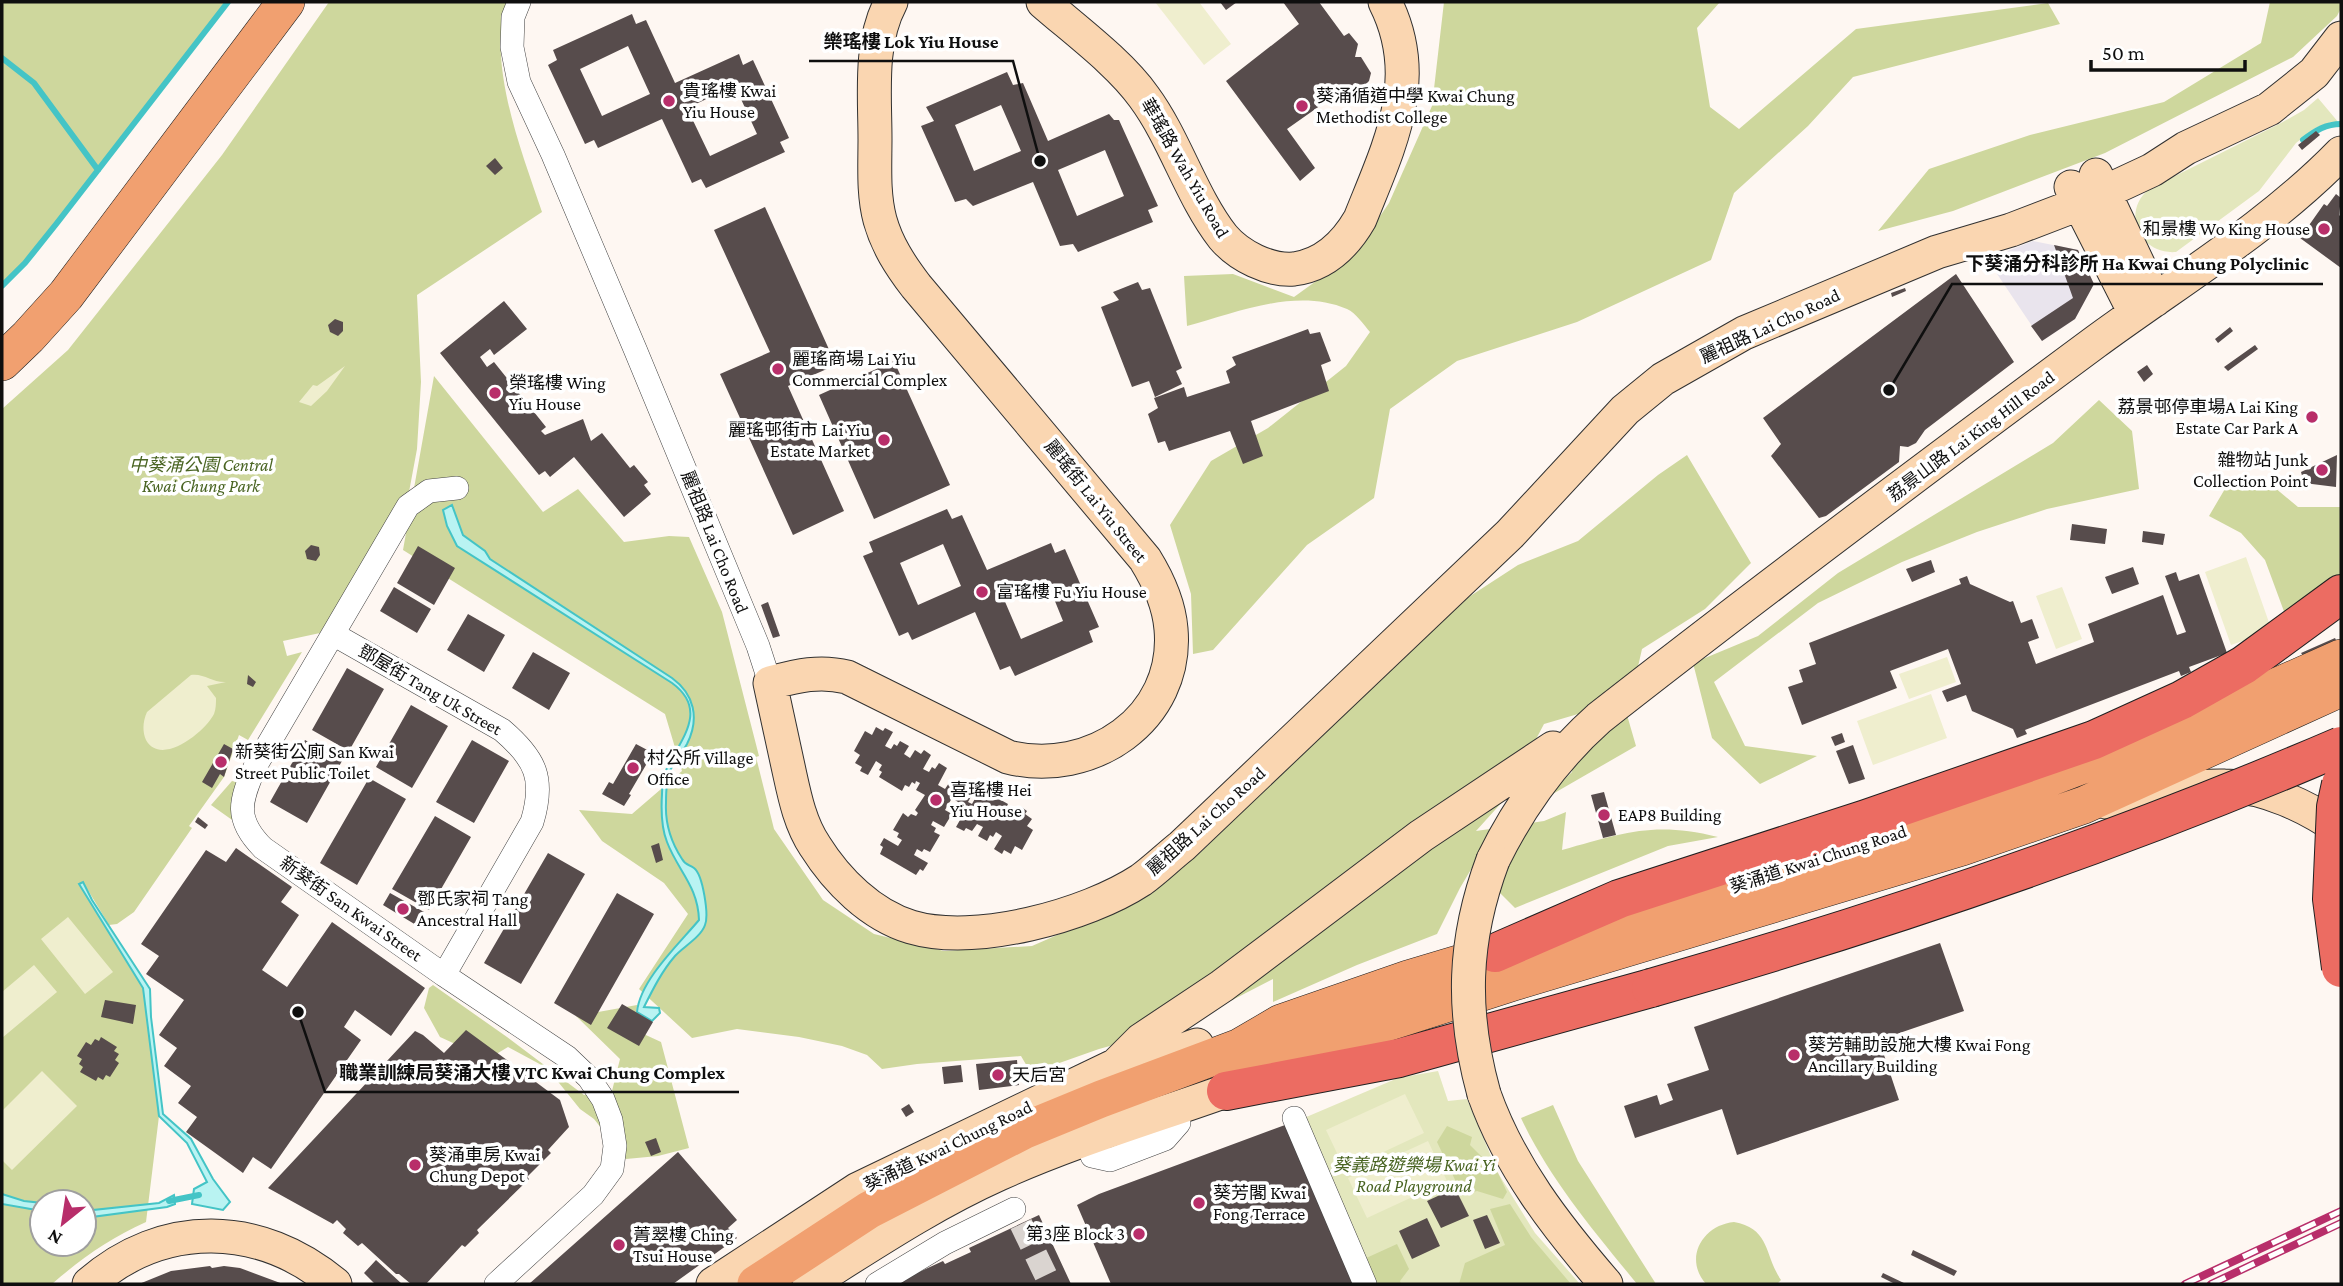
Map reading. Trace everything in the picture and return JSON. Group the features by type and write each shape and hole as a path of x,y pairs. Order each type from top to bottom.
{"highway":[{"path":"1495,953 1619,899 1866,819 2094,740 2182,700 2244,665 2341,594"},
{"path":"1226,1091 1399,1058 1651,988 1837,932 2076,851 2235,792 2341,746"},
{"path":"2341,784 2336,807 2333,899 2341,968"}],"main road":[{"path":"2,327 55,268 255,2"},
{"path":"2,362 48,316 74,285 286,2"},
{"name":"葵涌道 Kwai Chung Road","path":"778,1284 1023,1131 1240,1047 1282,1023 1408,979 1495,953 1626,923 1949,816 2206,718 2341,658"},
{"name":"葵涌道 Kwai Chung Road","path":"756,1284 869,1210 1107,1111 1246,1062 1333,1040 1514,982 1950,851 2084,805 2341,688"}],"street":[{"name":"麗祖路 Lai Cho Road","path":"519,2 513,18 512,47 519,82 577,211 766,669 798,810 814,845 834,873 884,916 912,927 947,932 1006,929 1043,923 1140,881 1182,846 1510,534 1625,410 1663,379 1744,333 1937,252 2011,230 2088,189 2144,154 2186,148 2269,109 2314,73 2341,38"},
{"name":"華瑤路 Wah Yiu Road","path":"1043,2 1136,86 1154,112 1225,239 1258,262 1289,269 1308,266 1327,257 1337,250 1354,230 1392,134 1401,97 1404,66 1398,35 1385,2"},
{"name":"麗瑤街 Lai Yiu Street","path":"766,669 805,674 829,672 847,677 993,751 1022,760 1048,762 1092,753 1132,728 1157,696 1170,659 1171,629 1166,601 1145,559 915,286 896,258 884,233 875,186 875,77 878,42 890,4"},
{"name":"荔景山路 Lai King Hill Road","path":"1599,718 2145,307 2248,235 2291,200 2341,153"},
{"path":"2088,189 2145,307"},
{"name":"新葵街 San Kwai Street","path":"457,488 429,491 408,506 255,767 243,793 242,808 244,822 252,837 263,848 444,975 567,1057 589,1078 603,1099 611,1120 615,1146 611,1169 593,1195 496,1284"},
{"name":"鄧屋街 Tang Uk Street","path":"333,634 502,730 521,746 533,764 538,780 538,801 532,822 444,975"},
{"path":"1599,718 1577,738 1538,783 1516,816 1493,860 1475,916 1468,975 1471,1037 1484,1094 1502,1140 1531,1189 1572,1245 1606,1284"},
{"path":"1116,1065 1141,1040 1222,985 1421,836 1599,718"},
{"path":"2084,805 2200,787 2250,788 2273,795 2341,830"},
{"name":"葵涌道 Kwai Chung Road","path":"713,1284 858,1189 1116,1065 1158,1059 1231,1033 1282,1023"},
{"name":"葵涌道 Kwai Chung Road","path":"809,1284 907,1222 998,1175 1036,1158 1226,1091 1333,1040"},
{"path":"1294,1118 1365,1284"},
{"path":"1092,1156 1110,1160 1165,1139 1179,1123"},
{"path":"877,1284 945,1243 1014,1209"},
{"path":"89,1284 138,1251 171,1240 205,1236 252,1240 313,1266 335,1284"}],"shaded area":[{"path":"2033,241 2078,250 2094,284 2075,319 2042,341 1987,259"}],"green space":[{"path":"2,2 228,2 57,223 25,263 2,286"},
{"name":"中葵涌公園 Central Kwai Chung Park","path":"329,2 507,2 502,26 504,79 517,135 542,212 417,295 421,382 417,449 409,492 320,633 283,641 287,656 302,652 248,740 239,735 224,777 134,912 117,924 109,925 83,882 79,884 143,988 159,1116 146,1222 98,1248 98,1188 28,1188 28,1258 85,1258 52,1284 2,1284 2,409 68,350 222,155"},
{"path":"1155,2 1199,2 1231,44 1204,65"},
{"path":"1444,2 1720,2 1697,28 1710,107 1739,129 1856,29 2048,3 2060,24 1853,77 1808,126 1734,193 1711,260 1577,322 1457,361 1390,409 1374,498 1307,545 1213,650 1193,654 1191,594 1170,525 1211,461 1268,428 1346,366 1370,332 1357,316 1347,309 1307,301 1266,304 1187,326 1184,276 1233,274 1294,297 1355,253 1389,203 1432,106"},
{"path":"2270,2 2341,2 2341,8 2337,16 2293,57 2105,153 1953,211 1878,231 1929,169 2030,135 2164,102 2261,43"},
{"path":"2318,98 2339,123 2331,122 2315,128 2296,143 2259,191 2176,252 2152,247 2144,239 2135,220 2136,209 2149,189 2281,123 2304,110"},
{"path":"345,366 327,391 311,406 299,402 313,385 317,386"},
{"path":"434,376 543,512 578,489 624,542 669,536 689,537 722,612 759,756 756,757 774,829 823,900 874,934 944,951 1032,946 1144,897 1201,852 1332,724 1418,630 1518,565 1578,541 1658,475 1687,455 1751,563 1705,609 1642,649 1627,715 1636,746 1544,799 1572,772 1578,714 1544,724 1504,800 1476,831 1544,821 1566,812 1562,850 1639,831 1675,830 1718,837 1668,846 1515,908 1473,866 1437,934 1273,1002 1273,979 1182,1026 1099,1049 1031,1073 1021,1056 882,1069 867,1055 842,1046 799,1037 737,1029 692,1038 639,989 688,914 664,883 602,841 579,810 632,814 682,771 665,714 403,550"},
{"path":"2099,400 2132,431 2139,489 2047,509 1977,532 1902,562 1818,603 1714,682 1745,746 1817,756 1760,784 1712,738 1693,663 1758,636 1838,573 2053,443"},
{"path":"2229,482 2274,487 2298,507 2341,507 2341,573 2289,625 2265,560 2241,533 2209,516"},
{"path":"2246,557 2272,631 2231,645 2205,572"},
{"path":"2062,587 2082,639 2056,649 2036,596"},
{"path":"1947,657 1956,682 1909,699 1899,674"},
{"path":"191,675 226,682 207,686 216,698 214,714 202,729 182,744 162,750 153,747 146,740 144,733 147,712"},
{"path":"1931,694 1947,738 1873,765 1857,721"},
{"path":"232,781 236,782 232,801 235,822 211,805"},
{"path":"68,917 113,972 85,994 41,939"},
{"path":"34,965 57,992 2,1038 2,992"},
{"path":"433,985 507,1037 584,1095 612,1091 620,1059 576,1016 637,1005 635,1030 661,1042 689,1148 658,1156 626,1159 547,1068 508,1047 488,1059 440,1037 424,1008 429,988"},
{"path":"42,1071 77,1106 12,1170 2,1160 2,1111"},
{"name":"葵義路遊樂場 Kwai Yi Road Playground","path":"1438,1071 1448,1101 1467,1099 1498,1173 1535,1233 1580,1284 1375,1284 1304,1118 1398,1078"},
{"path":"1405,1094 1424,1133 1345,1170 1326,1130"},
{"path":"1553,1105 1578,1161 1656,1284 1637,1284 1545,1163 1521,1118"},
{"path":"1447,1126 1472,1137 1470,1145 1498,1173 1507,1192 1503,1199 1477,1191 1468,1194 1458,1186 1437,1142"},
{"path":"1428,1141 1447,1181 1367,1218 1348,1178"},
{"path":"1510,1204 1531,1237 1571,1284 1459,1284 1465,1263 1505,1245 1490,1209"},
{"path":"1734,1222 1746,1225 1761,1237 1781,1280 1777,1284 1706,1284 1699,1274 1697,1254 1705,1236 1723,1224"},
{"path":"1397,1244 1409,1269 1400,1281 1401,1284 1375,1284 1364,1259"}],"water":[{"path":"452,505 463,535 485,551 490,559 672,678 690,699 693,725 687,744 669,775 666,810 675,846 683,861 694,868 700,878 706,920 700,934 675,956 654,987 644,1007 659,1008 660,1013 652,1021 637,1012 645,987 699,920 691,888 667,842 662,812 664,777 689,725 689,704 683,693 672,683 457,546 443,510"},
{"path":"83,882 150,989 163,1114 191,1139 213,1179 230,1202 223,1210 192,1204 194,1189 207,1182 187,1143 159,1116 143,988 79,884"},
{"path":"2,1194 28,1201 28,1209 2,1204"},
{"path":"174,1195 175,1204 167,1207 98,1216 98,1210 159,1203"}],"building":[{"path":"1220,2 1237,2 1226,10"},
{"path":"1283,2 1319,2 1344,36 1349,33 1358,44 1355,57 1361,57 1371,73 1369,81 1352,98 1350,95 1337,104 1331,98 1287,129 1315,168 1300,181 1226,81 1299,24"},
{"name":"貴瑤樓 Kwai Yiu House","path":"632,14 636,24 646,20 675,83 739,54 743,65 753,60 789,138 780,142 785,152 706,188 701,179 692,183 662,119 598,148 594,140 585,144 548,65 557,60 553,50","holes":["628,46 650,94 602,116 580,69","735,86 757,134 710,156 687,108"]},
{"path":"1007,72 1013,85 1023,83 1048,141 1109,114 1114,120 1119,120 1158,206 1148,210 1153,222 1078,252 1073,244 1060,246 1033,182 973,206 966,199 955,202 921,126 934,121 926,107","holes":["1001,105 1021,151 974,171 955,125","1105,150 1124,196 1077,216 1058,170"]},
{"path":"2316,131 2320,135 2302,150 2298,145"},
{"path":"495,158 503,168 495,175 486,166"},
{"name":"和景樓 Wo King House","path":"2336,194 2341,198 2341,268 2300,238 2324,204 2327,206"},
{"name":"麗瑤商場 Lai Yiu Commercial Complex","path":"765,207 836,365 788,386 844,511 793,535 720,374 770,352 714,230"},
{"path":"2054,245 2078,250 2094,284 2075,319 2042,341 2031,326 2073,298"},
{"path":"2011,255 2015,273 2006,275 2001,257"},
{"path":"1956,274 2014,362 1925,430 1916,443 1908,447 1900,446 1899,462 1826,516 1819,518 1771,456 1781,444 1763,418"},
{"path":"1138,282 1142,290 1150,288 1182,368 1176,371 1182,384 1155,397 1149,381 1132,387 1101,307 1119,300 1113,292"},
{"path":"1905,288 1906,291 1892,297 1891,293"},
{"name":"榮瑤樓 Wing Yiu House","path":"504,301 527,329 494,355 490,349 480,357 487,367 494,362 546,427 541,431 545,435 583,419 591,441 602,433 630,468 634,465 648,482 644,485 651,494 624,517 574,457 550,477 545,471 539,475 440,353"},
{"path":"335,319 343,322 343,331 338,336 330,332 328,325"},
{"path":"2230,327 2233,331 2218,343 2215,339"},
{"path":"1308,329 1310,334 1320,332 1331,361 1321,365 1329,391 1251,421 1263,456 1243,464 1230,431 1169,451 1165,441 1158,443 1148,414 1158,408 1154,398 1184,387 1187,397 1230,383 1226,371 1236,365 1232,357"},
{"path":"2255,345 2258,349 2228,371 2224,367"},
{"name":"麗瑤邨街市 Lai Yiu Estate Market","path":"894,361 950,485 874,519 819,395"},
{"path":"2147,365 2153,374 2144,382 2137,372"},
{"name":"雜物站 Junk Collection Point","path":"2337,455 2336,487 2304,483 2301,472"},
{"name":"富瑤樓 Fu Yiu House","path":"947,509 952,519 962,515 987,570 1051,543 1055,553 1065,549 1099,627 1089,631 1093,642 1015,676 1010,666 1000,670 975,612 912,640 908,632 899,636 863,556 873,552 869,542","holes":["943,544 961,586 918,605 900,563","1046,579 1063,621 1021,639 1003,597"]},
{"path":"2072,524 2107,529 2105,544 2070,540"},
{"path":"2143,531 2165,534 2163,545 2142,542"},
{"path":"311,545 319,547 320,555 316,561 307,559 305,551"},
{"path":"418,546 455,568 434,605 397,583"},
{"path":"1931,560 1935,572 1912,582 1906,569"},
{"path":"2133,567 2139,584 2112,594 2105,577"},
{"path":"2176,572 2179,581 2199,574 2227,653 2189,667 2191,672 2181,676 2179,671 2025,730 2027,734 2017,738 2013,729 1972,711 1966,695 1947,702 1942,691 1961,684 1948,649 1890,671 1897,688 1802,725 1788,687 1803,682 1799,670 1816,664 1809,643 1961,584 1959,579 1967,576 1970,584 2013,601 2021,623 2032,619 2039,638 2028,642 2036,664 2094,642 2088,624 2163,595 2177,635 2186,632 2165,576"},
{"path":"394,587 431,609 417,633 380,611"},
{"path":"768,602 780,636 773,638 761,605"},
{"path":"468,614 505,635 484,672 447,650"},
{"path":"2335,638 2337,642 2304,657 2301,653"},
{"path":"533,652 570,673 549,710 512,688"},
{"path":"347,668 384,689 349,751 312,730"},
{"path":"248,675 256,682 253,687 247,684"},
{"path":"411,705 448,726 412,788 376,767"},
{"name":"喜瑤樓 Hei Yiu House","path":"876,727 893,732 885,746 891,749 900,741 909,746 904,754 910,758 915,750 921,754 924,750 931,755 923,769 929,772 939,763 947,768 938,785 945,789 951,780 955,782 957,779 971,787 969,790 973,793 968,802 972,804 977,795 981,798 984,794 990,798 992,795 1008,804 1005,817 1011,820 1020,806 1027,811 1025,814 1032,819 1027,826 1033,830 1022,850 1015,846 1011,854 1004,850 1002,854 994,849 1002,836 996,832 993,837 990,835 987,841 978,836 983,827 977,824 972,831 956,827 964,813 961,811 964,806 952,798 945,810 952,814 944,827 933,821 931,825 936,828 934,832 940,835 930,852 917,849 914,855 928,863 923,871 920,869 916,875 880,854 883,847 880,845 884,838 898,846 902,840 897,837 899,833 893,830 903,813 908,817 911,814 916,816 918,813 915,810 925,795 916,790 920,783 916,781 909,787 905,785 902,791 879,777 882,765 876,761 868,775 860,771 862,767 855,763 860,755 854,751 865,731 872,735"},
{"path":"1842,733 1845,742 1835,746 1831,737"},
{"path":"305,740 342,761 307,823 270,802"},
{"path":"472,740 509,761 474,823 436,802"},
{"name":"新葵街公廁 San Kwai Street Public Toilet","path":"224,744 233,749 224,777 220,774 212,788 202,782"},
{"name":"村公所 Village Office","path":"636,744 653,753 624,806 602,794 609,782 613,784"},
{"path":"1853,745 1865,779 1849,784 1836,751"},
{"path":"369,778 406,799 357,885 320,863"},
{"name":"EAP8 Building","path":"1604,792 1616,835 1603,838 1591,795"},
{"path":"435,816 471,837 429,910 392,889"},
{"path":"198,817 208,825 205,829 195,822"},
{"path":"659,843 663,860 656,863 651,846"},
{"path":"236,848 292,887 281,902 299,915 262,970 287,987 332,922 425,988 391,1036 355,1010 344,1027 361,1040 271,1169 253,1157 243,1173 186,1132 197,1117 178,1103 191,1086 164,1066 177,1048 159,1035 184,1000 146,974 159,956 141,944 206,850 226,862"},
{"path":"548,853 585,874 521,984 484,963"},
{"name":"鄧氏家祠 Tang Ancestral Hall","path":"390,893 424,912 416,925 383,905"},
{"path":"617,893 654,914 591,1025 554,1003"},
{"name":"葵芳輔助設施大樓 Kwai Fong Ancillary Building","path":"1940,943 1964,1011 1879,1040 1899,1100 1737,1155 1722,1109 1635,1138 1624,1106 1657,1095 1660,1105 1673,1100 1667,1084 1709,1070 1694,1027"},
{"path":"105,1000 136,1005 133,1024 101,1017"},
{"path":"622,1004 653,1022 639,1046 607,1028"},
{"name":"葵涌車房 Kwai Chung Depot","path":"466,1030 511,1063 509,1066 515,1070 517,1068 560,1100 569,1127 548,1150 551,1153 527,1177 529,1179 477,1230 479,1233 465,1247 462,1245 426,1284 411,1284 362,1243 358,1246 343,1233 346,1229 337,1220 333,1224 268,1188 415,1031 444,1053"},
{"path":"101,1037 117,1047 114,1051 119,1054 115,1060 119,1063 110,1077 106,1075 103,1080 98,1077 96,1081 80,1072 83,1067 79,1064 82,1059 77,1056 86,1042 91,1045 95,1039 99,1041"},
{"name":"天后宮","path":"1017,1060 1019,1085 979,1090 976,1064"},
{"path":"961,1065 963,1082 944,1084 942,1067"},
{"path":"909,1104 914,1112 906,1117 901,1109"},
{"name":"葵芳閣 Kwai Fong Terrace","path":"1285,1125 1353,1284 1111,1284 1077,1205 1099,1194"},
{"path":"656,1138 661,1152 651,1156 645,1142"},
{"path":"678,1152 737,1220 728,1228 737,1238 673,1284 529,1284"},
{"path":"1455,1188 1469,1216 1441,1228 1427,1201"},
{"path":"1039,1215 1071,1284 893,1284 943,1261 945,1264 971,1252 969,1248"},
{"path":"1487,1215 1500,1243 1485,1249 1473,1220"},
{"path":"1427,1218 1440,1246 1412,1259 1399,1231"},
{"path":"1913,1250 1957,1271 1954,1276 1911,1255"},
{"path":"376,1260 402,1284 375,1284 364,1273"},
{"path":"210,1266 240,1268 283,1284 139,1284 171,1271"},
{"path":"1883,1273 1906,1284 1895,1284 1881,1277"}],"waterway":[{"path":"2,286 25,263 57,223 228,2"},
{"path":"2,58 34,83 98,170"},
{"path":"2303,140 2321,128 2341,124"},
{"path":"169,1201 199,1195"}],"tunnel":[{"path":"1021,1224 1050,1284"}],"railway":[{"path":"2185,1284 2341,1211"},
{"path":"2211,1284 2341,1223"}],"place":[{"name":"貴瑤樓 Kwai Yiu House","path":"669,101"},
{"name":"葵涌循道中學 Kwai Chung Methodist College","path":"1302,106"},
{"name":"樂瑤樓 Lok Yiu House","path":"1040,161"},
{"name":"和景樓 Wo King House","path":"2324,229"},
{"name":"麗瑤商場 Lai Yiu Commercial Complex","path":"778,369"},
{"name":"下葵涌分科診所 Ha Kwai Chung Polyclinic","path":"1889,390"},
{"name":"榮瑤樓 Wing Yiu House","path":"495,393"},
{"name":"荔景邨停車場A Lai King Estate Car Park A","path":"2312,417"},
{"name":"麗瑤邨街市 Lai Yiu Estate Market","path":"884,440"},
{"name":"雜物站 Junk Collection Point","path":"2322,470"},
{"name":"富瑤樓 Fu Yiu House","path":"982,592"},
{"name":"新葵街公廁 San Kwai Street Public Toilet","path":"221,762"},
{"name":"村公所 Village Office","path":"633,768"},
{"name":"喜瑤樓 Hei Yiu House","path":"936,800"},
{"name":"EAP8 Building","path":"1604,815"},
{"name":"鄧氏家祠 Tang Ancestral Hall","path":"403,909"},
{"name":"職業訓練局葵涌大樓 VTC Kwai Chung Complex","path":"298,1012"},
{"name":"葵芳輔助設施大樓 Kwai Fong Ancillary Building","path":"1794,1055"},
{"name":"天后宮","path":"998,1075"},
{"name":"葵涌車房 Kwai Chung Depot","path":"415,1165"},
{"name":"葵芳閣 Kwai Fong Terrace","path":"1199,1203"},
{"name":"第3座 Block 3","path":"1139,1234"},
{"name":"菁翠樓 Ching Tsui House","path":"619,1245"}]}
